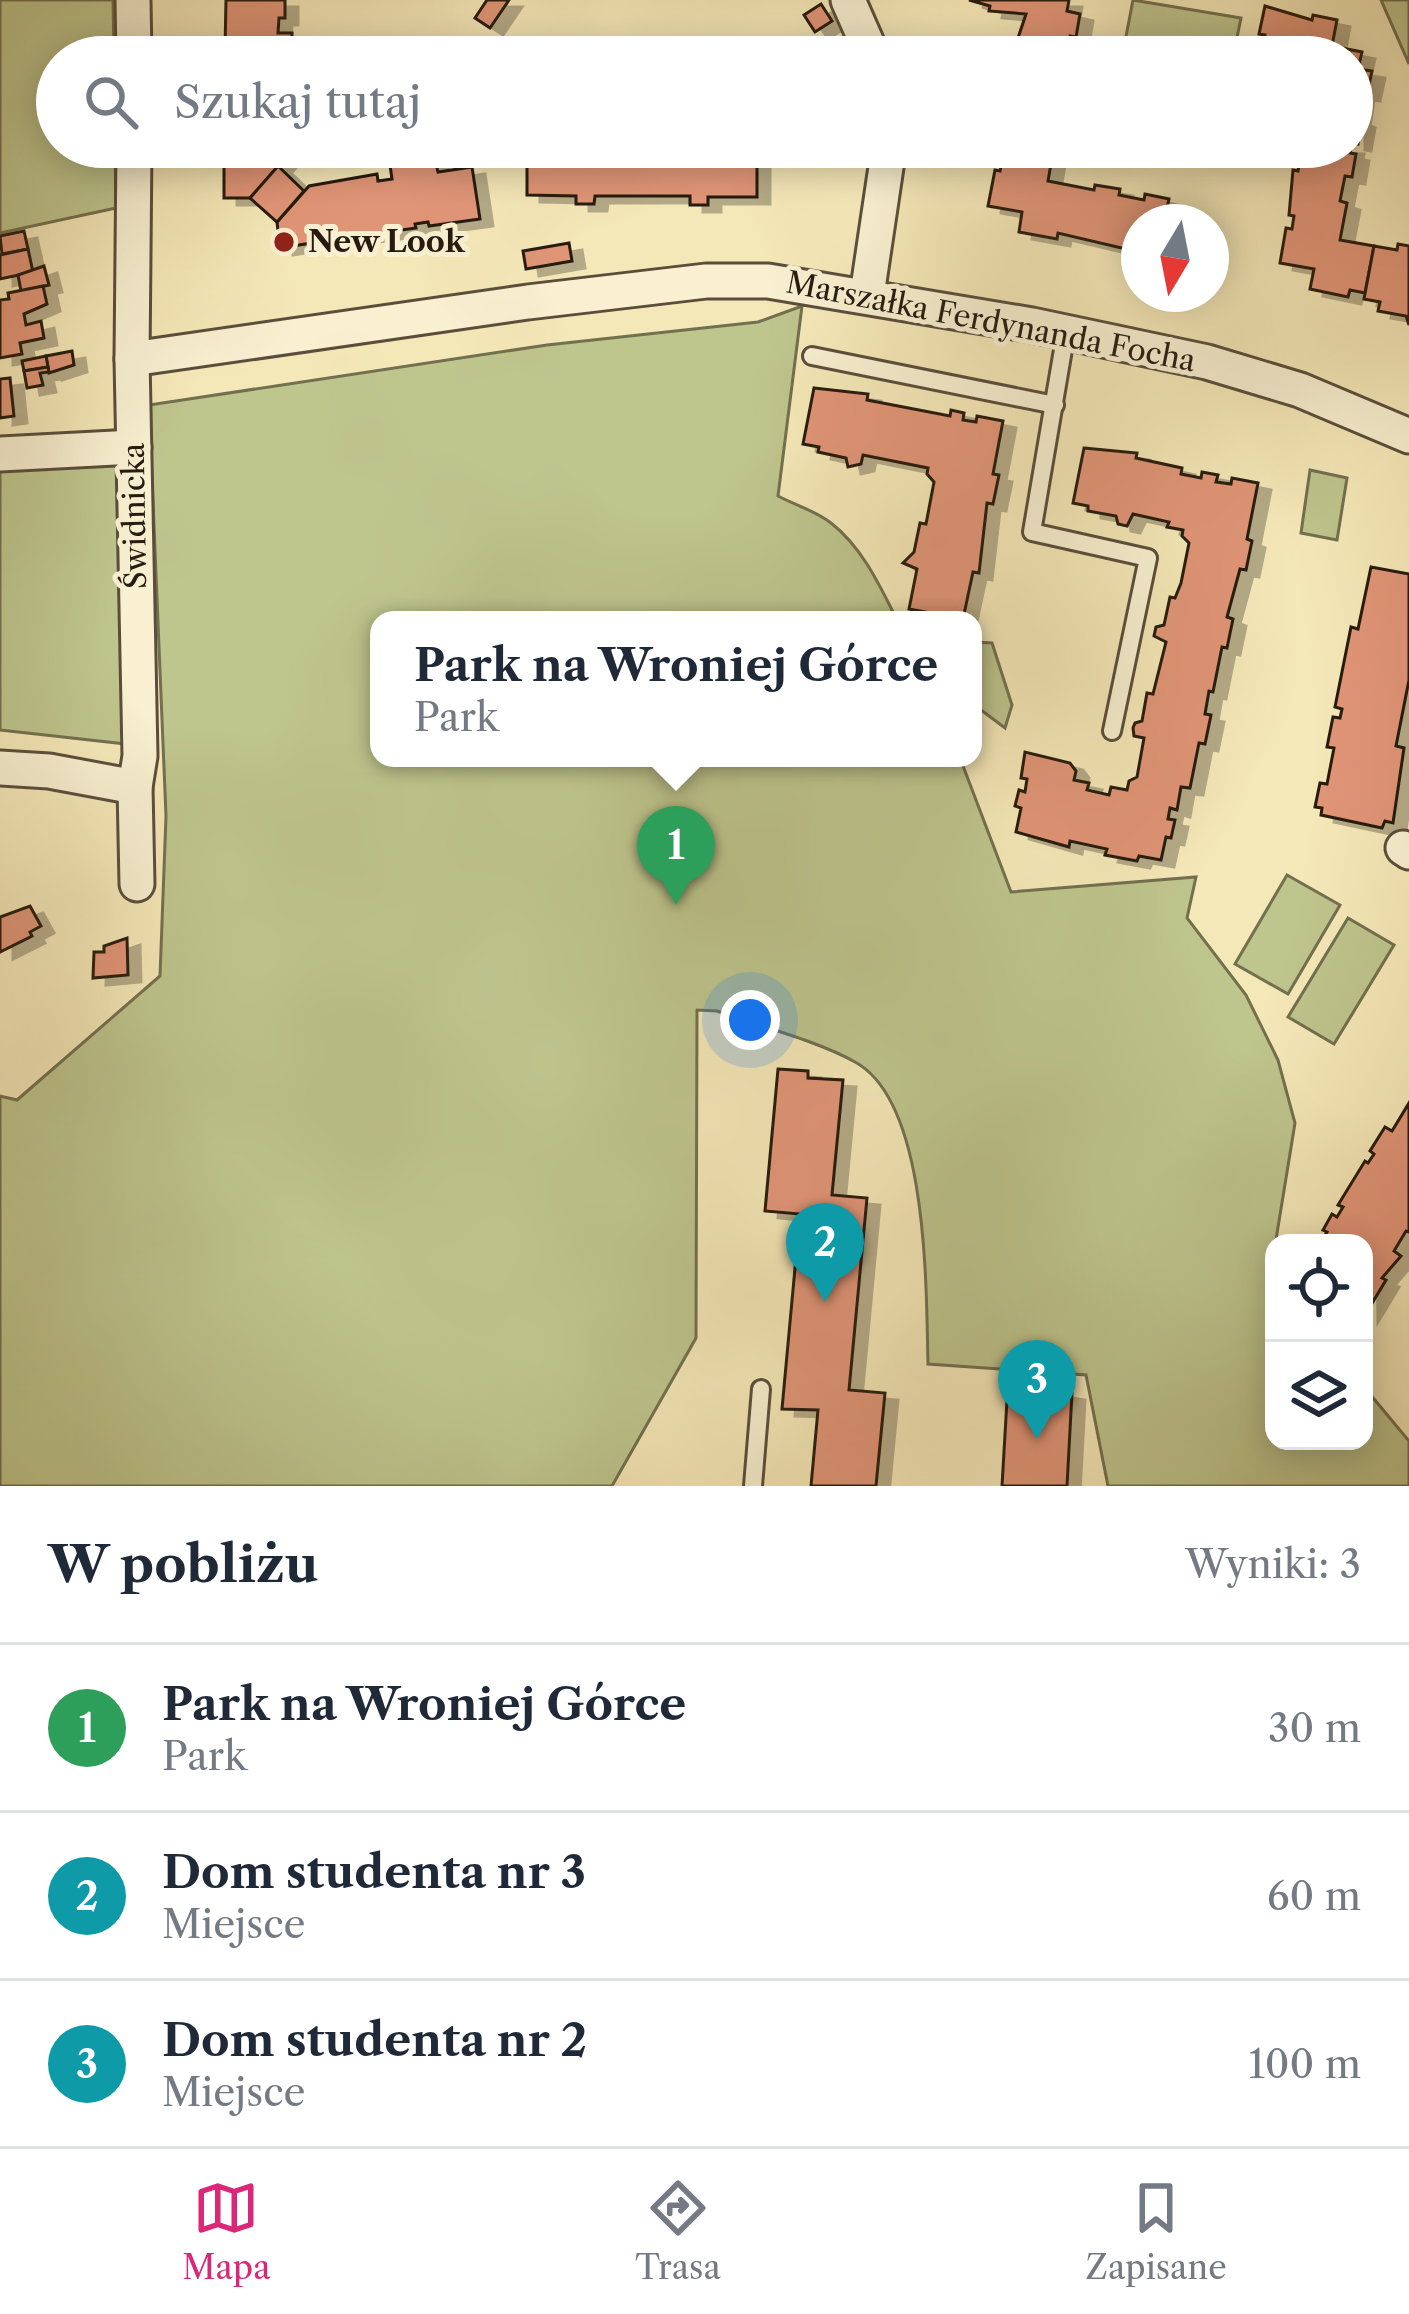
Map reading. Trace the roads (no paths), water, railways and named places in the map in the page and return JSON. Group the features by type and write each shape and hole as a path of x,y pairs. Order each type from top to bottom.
{"street":[{"path":"133,0 134,36"},
{"path":"848,0 864,36"},
{"name":"Świdnicka","path":"134,168 137,884"},
{"path":"867,295 886,168"},
{"name":"Marszałka Ferdynanda Focha","path":"133,359 528,302 706,281 768,281 867,295 1207,362 1363,414 1409,436"},
{"path":"0,454 134,447"},
{"path":"0,768 49,771 135,787"}],"lane":[{"path":"1066,332 1032,532 1148,558 1112,731"},
{"path":"812,356 1055,405"},
{"path":"753,1486 761,1389"}],"place":[{"name":"New Look","path":"284,242"},
{"name":"Park na Wroniej Górce","path":"676,905"},
{"name":"Dom studenta nr 3","path":"825,1302"},
{"name":"Dom studenta nr 2","path":"1037,1439"}]}
